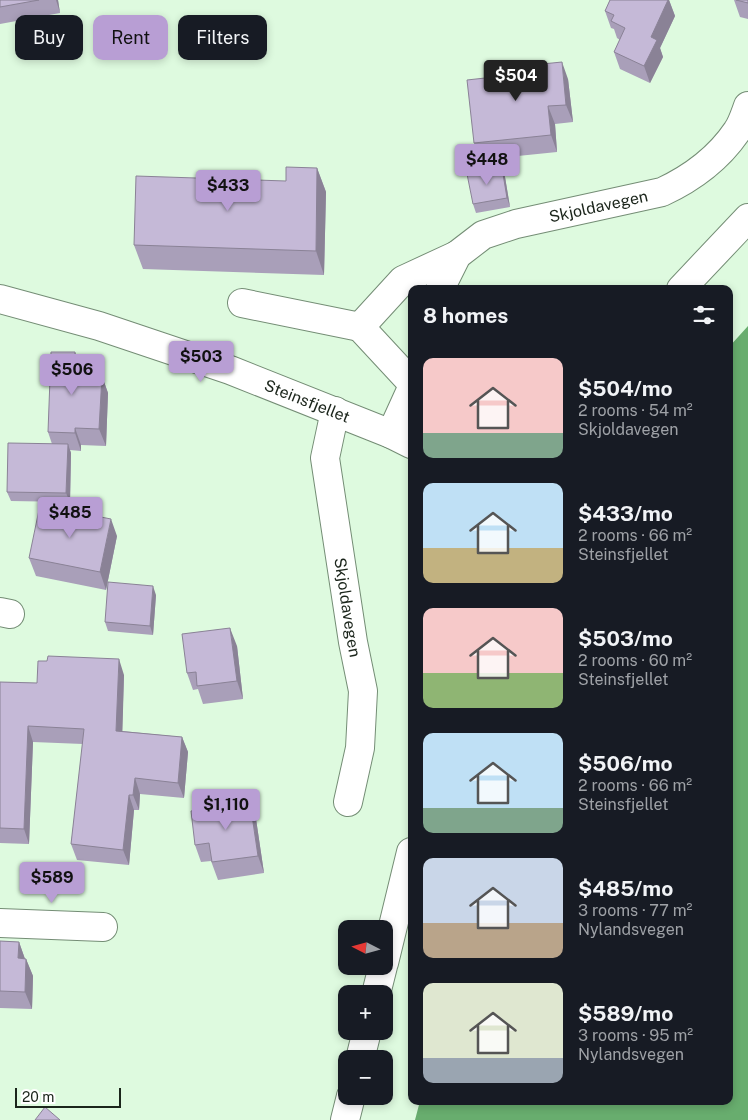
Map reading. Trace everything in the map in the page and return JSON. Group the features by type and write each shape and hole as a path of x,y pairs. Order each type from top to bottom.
{"street":[{"name":"Skjoldavegen","path":"442,285 456,255 483,235 516,224 662,192 684,182 708,164 738,130 748,106"},
{"path":"684,285 748,218"},
{"path":"360,327 403,280 456,255"},
{"name":"Steinsfjellet","path":"0,299 99,326 230,370 401,439"},
{"path":"242,303 360,327 408,379"},
{"path":"401,439 408,405"},
{"name":"Skjoldavegen","path":"335,411 325,458 363,691 360,748 348,802"},
{"path":"393,925 408,864"},
{"path":"0,923 103,927"},
{"path":"345,1120 349,1105"}],"shaded area":[{"path":"748,326 748,1120 415,1120 419,1105 733,1105 733,343"}],"building":[{"path":"0,0 39,0 0,7"},
{"path":"610,0 668,0 651,37 657,40 644,66 614,52 625,28 611,21 614,15 605,11"},
{"path":"736,0 748,0 748,3"},
{"path":"562,62 566,105 548,106 551,135 474,143 467,80 503,76 503,68"},
{"path":"286,167 317,168 316,251 134,245 136,176 286,181"},
{"path":"502,168 507,198 473,204 467,174"},
{"path":"51,352 75,352 75,375 102,376 99,429 75,428 75,433 48,432"},
{"path":"8,443 68,444 66,493 7,492"},
{"path":"40,505 111,519 100,572 29,558"},
{"path":"108,582 153,586 150,626 105,622"},
{"path":"230,628 237,681 197,686 196,672 187,673 182,634"},
{"path":"48,656 119,659 116,731 182,737 178,783 135,778 133,795 129,795 123,850 71,844 84,729 28,726 24,829 0,828 0,682 37,683 38,661 47,661"},
{"path":"250,802 258,856 212,862 209,843 195,845 191,811"},
{"path":"0,941 19,942 18,958 26,959 25,992 0,991"},
{"path":"45,1107 60,1120 35,1120"}]}
